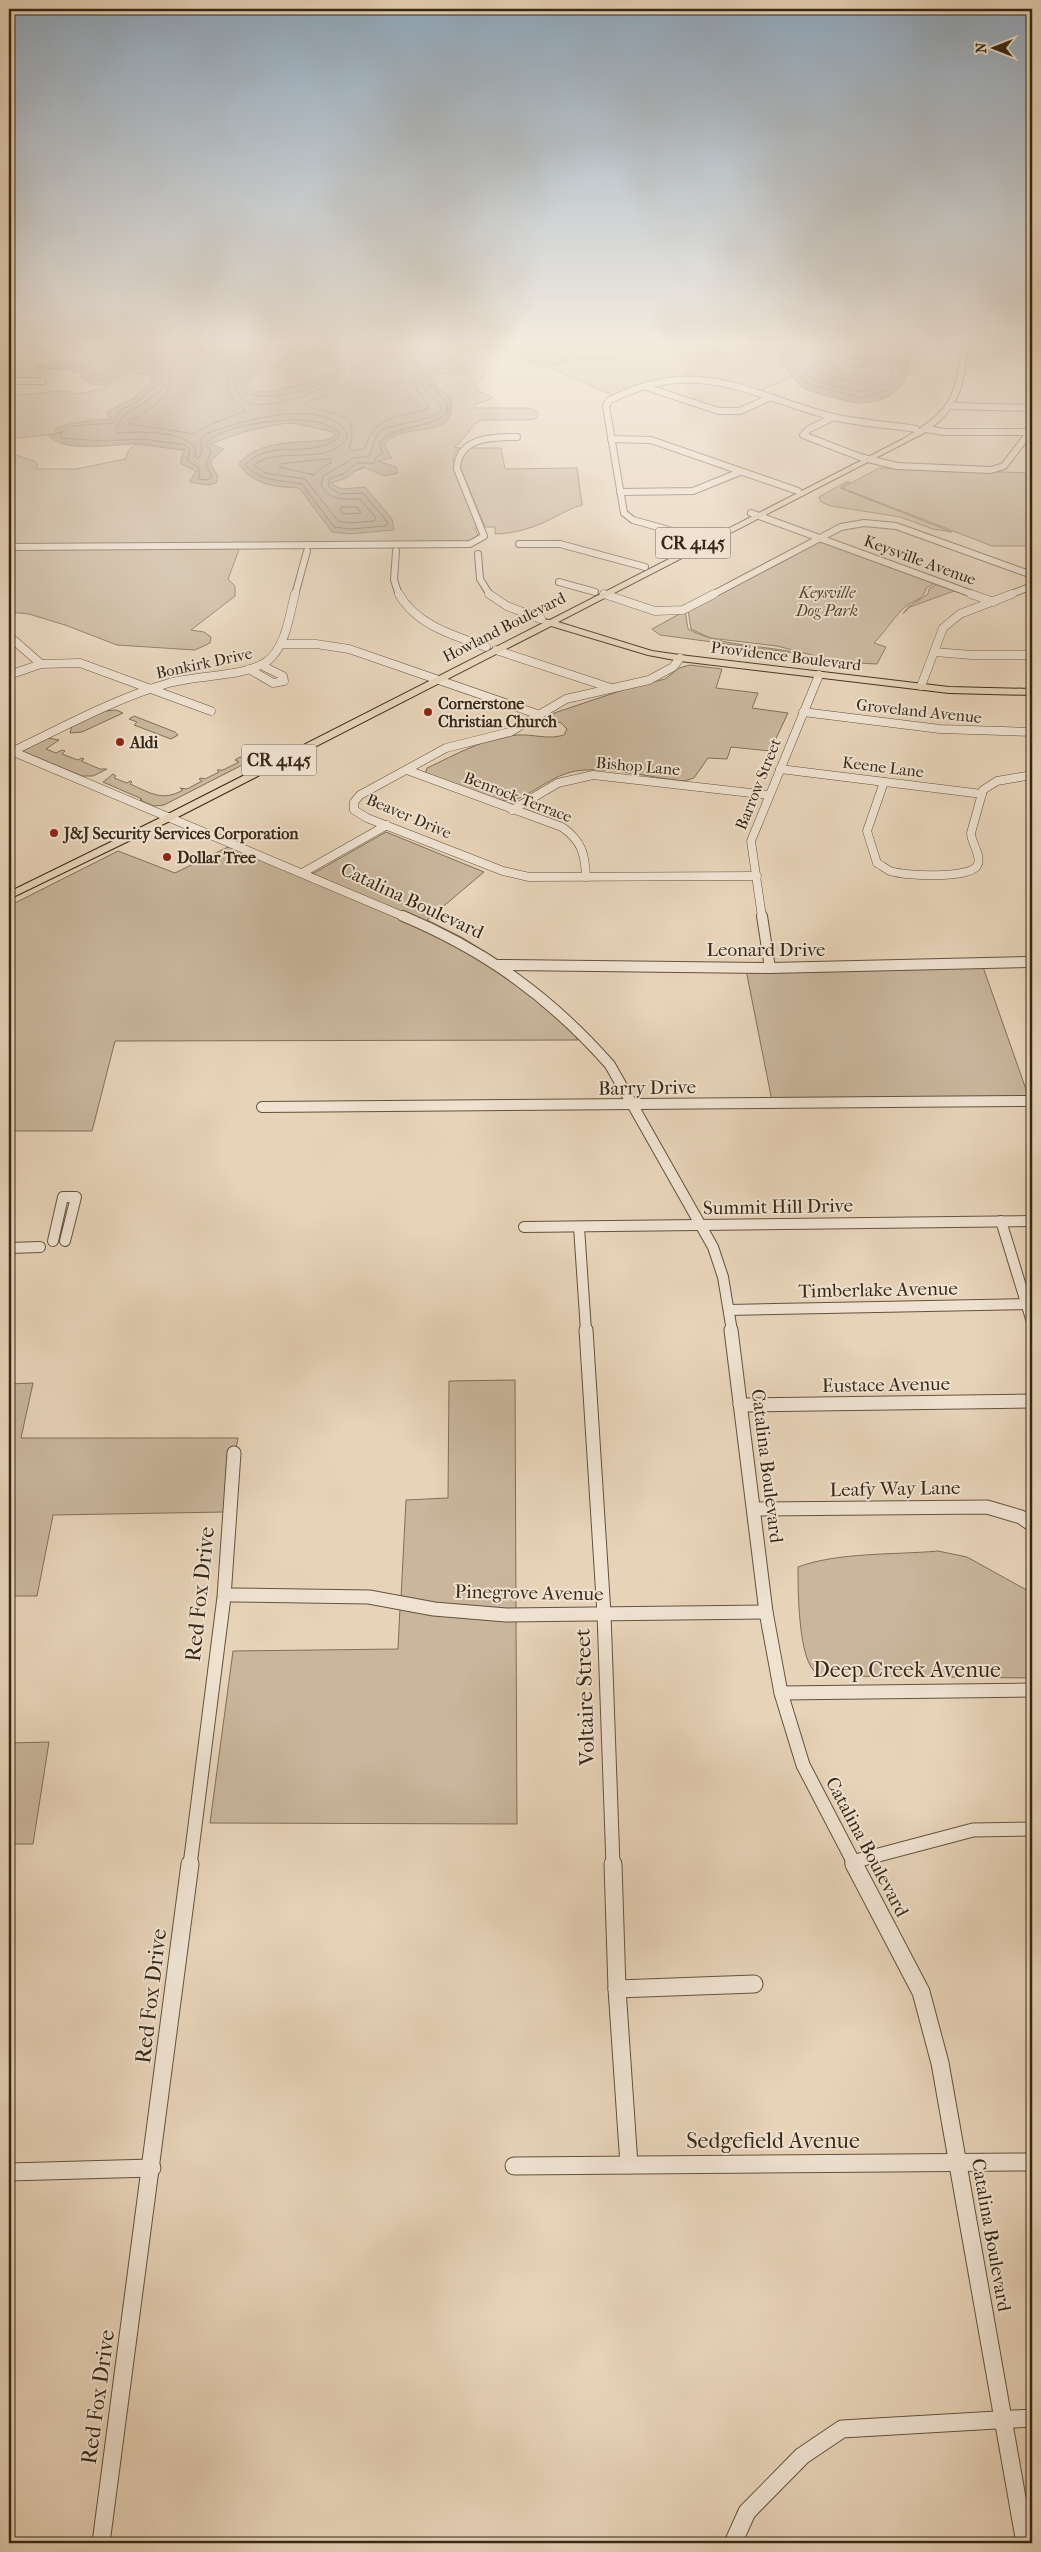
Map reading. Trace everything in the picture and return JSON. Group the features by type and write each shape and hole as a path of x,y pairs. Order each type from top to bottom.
{"main road":[{"name":"Howland Boulevard","path":"599,593 700,539 755,515 798,491 855,464"},
{"name":"Howland Boulevard","path":"9,896 434,678 496,650 545,621 599,593 856,464"},
{"name":"Howland Boulevard","path":"434,678 486,647 545,621"},
{"name":"Providence Boulevard","path":"545,621 651,653 680,658 978,692 1032,692"},
{"name":"Howland Boulevard","path":"9,888 165,815"}],"street":[{"path":"9,547 470,544 484,536 457,464"},
{"path":"615,464 626,516 700,539"},
{"path":"718,464 798,491"},
{"path":"889,464 991,470 1006,464"},
{"path":"620,492 693,491 740,472"},
{"name":"Keysville Avenue","path":"755,515 994,602"},
{"path":"559,582 655,611 683,610 819,538 852,524 883,524 1032,575"},
{"path":"519,544 560,544 645,567"},
{"name":"Bonkirk Drive","path":"10,751 151,689 194,677 249,669 261,665 276,654 281,644 307,551"},
{"path":"396,551 396,589 409,608 440,629 486,647"},
{"path":"478,554 480,580 486,592 511,609 545,621"},
{"path":"921,686 944,628 950,620 960,614 1032,586"},
{"path":"9,636 41,664"},
{"path":"281,644 338,646 540,715"},
{"path":"496,650 611,688"},
{"path":"935,652 972,655 1032,655"},
{"name":"Beaver Drive","path":"680,658 673,667 663,674 633,684 566,699 510,732 446,748 354,800 354,810 503,871 529,877 757,876"},
{"path":"9,675 41,664 80,663 211,712"},
{"path":"249,669 273,682 284,681 283,676 261,665"},
{"name":"Barrow Street","path":"770,968 751,841 819,675"},
{"name":"Groveland Avenue","path":"803,712 940,729 1032,732"},
{"name":"Catalina Boulevard","path":"10,751 258,856 304,872 444,933 499,965 546,1000 587,1039 610,1065 635,1106 713,1247 723,1277 729,1310 766,1612 792,1735 803,1765 921,1992 940,2063 959,2163 1005,2419 1025,2543"},
{"name":"Keene Lane","path":"780,769 982,794"},
{"name":"Benrock Terrace","path":"407,770 562,828 573,834 585,851 586,878"},
{"path":"884,782 867,831 877,863 901,873 954,875 973,870 978,865 979,859 971,840 971,833 982,794 988,785 997,781 1032,775"},
{"name":"Bishop Lane","path":"512,810 558,783 593,776 769,795"},
{"path":"304,872 387,825"},
{"name":"Leonard Drive","path":"499,965 770,968 1032,962"},
{"name":"Barry Drive","path":"262,1107 635,1106 1032,1101"},
{"path":"52,1241 63,1197 76,1197 65,1241"},
{"path":"1001,1221 1032,1322"},
{"name":"Summit Hill Drive","path":"524,1227 1032,1221"},
{"name":"Voltaire Street","path":"579,1227 604,1614 618,1989 629,2165"},
{"path":"9,1248 39,1251 9,1256"},
{"name":"Timberlake Avenue","path":"729,1310 1027,1304"},
{"name":"Eustace Avenue","path":"740,1405 1032,1401"},
{"name":"Red Fox Drive","path":"101,2543 152,2168 224,1597 234,1453"},
{"name":"Leafy Way Lane","path":"754,1509 987,1507 1021,1517 1032,1525"},
{"name":"Pinegrove Avenue","path":"232,1595 369,1597 434,1609 506,1615 766,1612"},
{"name":"Deep Creek Avenue","path":"782,1693 1032,1690"},
{"path":"852,1862 973,1830 1032,1829"},
{"path":"618,1989 754,1984"},
{"name":"Sedgefield Avenue","path":"514,2166 1032,2162"},
{"path":"9,2172 152,2168"},
{"path":"733,2543 747,2512 802,2456 842,2429 1032,2418"}],"green space":[{"path":"9,464 37,464 35,469 76,469 100,464 348,464 352,472 376,464 453,464 478,528 475,528 479,538 474,541 9,546"},
{"path":"460,464 504,464 505,469 577,468 582,505 532,527 510,533 495,534 495,527 485,527"},
{"path":"879,468 1032,473 1032,546 992,546 842,488"},
{"path":"846,482 850,482 840,488 952,532 933,529 900,517 831,506 821,502 819,497"},
{"name":"Keysville Dog Park","path":"819,541 937,582 926,588 921,597 902,609 874,643 886,647 877,664 839,662 777,646 710,638 691,629 688,610"},
{"path":"240,547 228,579 235,586 235,596 191,630 204,632 211,637 210,643 195,650 117,645 65,625 29,614 9,612 9,548"},
{"path":"939,583 957,590 910,607 903,614 908,607 928,594 929,589"},
{"path":"685,611 688,629 701,635 729,642 802,654 660,635 652,629"},
{"path":"690,665 722,669 716,688 758,693 752,708 788,713 770,751 731,747 727,759 708,758 694,778 684,781 609,770 575,771 558,777 519,798 509,800 497,800 472,794 425,774 427,768 471,747 494,739 518,735 552,737 564,735 567,729 561,723 548,718 554,713 629,688 665,679 679,668"},
{"path":"116,710 123,713 82,732 70,733 72,726 105,711"},
{"path":"134,716 175,732 178,735 171,739 134,725 137,722 129,719"},
{"path":"48,738 59,740 46,749 56,753 62,750 65,751 62,754 78,760 82,758 84,759 81,761 100,769 107,769 93,776 82,776 22,751"},
{"path":"240,757 250,761 164,805 154,806 103,782 113,774 116,776 114,778 127,783 130,781 132,782 130,784 156,795 176,794 183,790 180,788 187,789 202,781 199,779 205,779 219,772 217,770 223,770 239,762 235,760"},
{"path":"386,832 484,872 427,920 463,938 503,963 447,932 309,872 314,873"},
{"path":"230,846 377,906 494,965 570,1028 578,1040 115,1041 92,1131 9,1131 9,906 118,851 175,873"},
{"path":"982,964 1029,1098 772,1101 746,970"},
{"path":"515,1380 516,1610 436,1604 401,1598 406,1500 448,1498 449,1381"},
{"path":"33,1383 21,1438 238,1438 224,1512 53,1515 37,1596 9,1596 9,1384"},
{"path":"938,1551 967,1557 1032,1593 1032,1678 833,1676 817,1673 806,1655 803,1641 800,1624 798,1567 848,1556"},
{"path":"400,1607 516,1619 517,1824 210,1823 233,1651 398,1649"},
{"path":"49,1742 33,1844 9,1844 9,1743"}],"water":[{"path":"181,464 211,464 218,477 216,483 208,485 190,482 196,471"},
{"path":"239,464 387,464 396,467 398,473 384,476 364,467 356,470 346,478 331,483 341,489 365,487 392,519 394,530 350,534 332,532 299,488 265,484 244,471"}],"place":[{"name":"Cornerstone Christian Church","path":"428,712"},
{"name":"Aldi","path":"120,742"},
{"name":"J&J Security Services Corporation","path":"54,833"},
{"name":"Dollar Tree","path":"167,857"}]}
